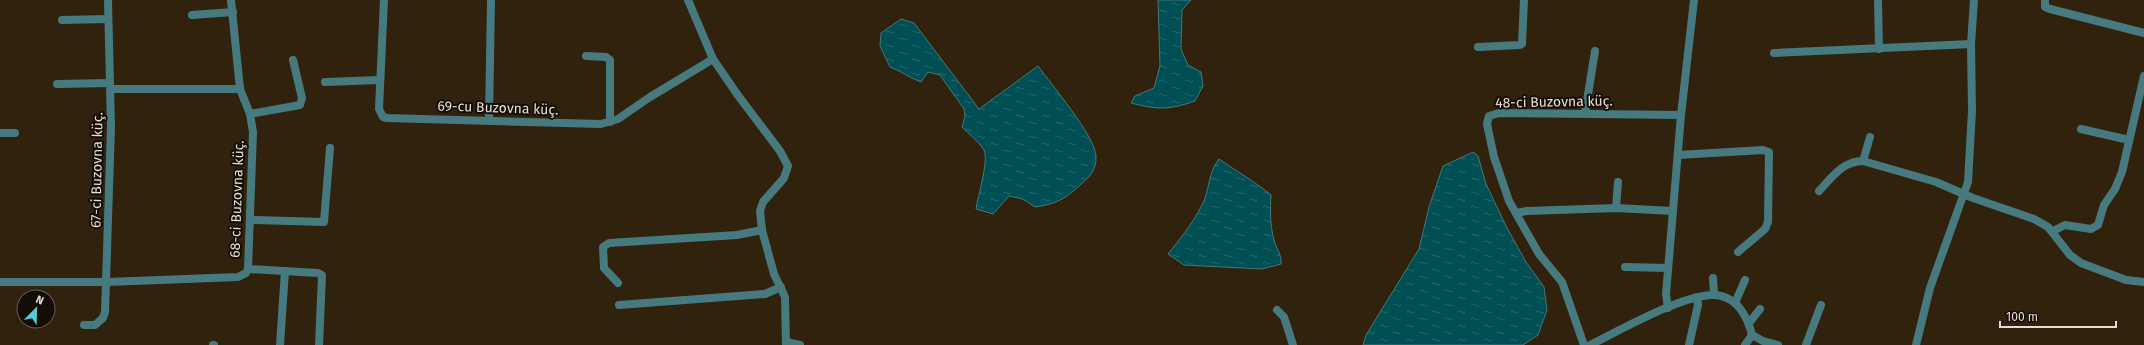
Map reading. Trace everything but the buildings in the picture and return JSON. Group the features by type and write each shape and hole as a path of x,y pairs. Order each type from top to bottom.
{"street":[{"name":"67-ci Buzovna küç.","path":"84,325 95,325 103,318 105,312 111,160 108,0"},
{"name":"68-ci Buzovna küç.","path":"0,282 107,282 238,277 246,274 248,269 252,147 250,114 240,89 232,0"},
{"name":"69-cu Buzovna küç.","path":"384,0 379,80 379,109 383,117 592,125 610,122 618,119 650,97 713,59"},
{"path":"489,120 491,0"},
{"path":"688,0 713,59 736,94 780,151 788,166 784,178 768,196 761,207 762,230 774,274 781,287 786,302 786,344 800,345"},
{"path":"1478,48 1522,44 1524,0"},
{"path":"1668,308 1666,301 1668,268 1681,114 1694,0"},
{"path":"1878,0 1879,49"},
{"path":"1916,345 1932,282 1964,194 1968,175 1972,111 1971,44 1974,0"},
{"path":"2045,0 2045,6 2050,9 2144,33"},
{"path":"192,15 233,12"},
{"path":"62,20 108,19"},
{"path":"1774,53 1971,44"},
{"path":"1585,113 1595,51"},
{"path":"586,56 606,57 610,60 610,122"},
{"path":"250,114 300,105 302,98 293,60"},
{"path":"2053,231 2064,225 2091,229 2098,225 2104,205 2119,180 2141,101 2144,76"},
{"path":"325,82 379,80"},
{"path":"56,84 240,89"},
{"name":"48-ci Buzovna küç.","path":"1584,345 1562,282 1539,254 1516,213 1496,167 1487,124 1489,116 1499,113 1681,114"},
{"path":"2081,129 2129,140"},
{"path":"0,133 15,133"},
{"path":"1863,161 1870,137"},
{"path":"250,220 324,222 330,148"},
{"path":"1678,154 1763,150 1769,152 1768,222 1765,229 1738,252"},
{"path":"1819,191 1844,166 1856,161 1863,161 1936,182 1964,194 2034,219 2053,231 2070,255 2080,263 2126,280 2144,282"},
{"path":"1616,208 1618,182"},
{"path":"1516,213 1527,211 1616,208 1673,210"},
{"path":"618,283 604,268 603,247 609,243 737,235 762,230"},
{"path":"1625,267 1668,268"},
{"path":"248,269 318,273 322,275 319,345"},
{"path":"280,345 285,272"},
{"path":"1713,278 1714,295"},
{"path":"1735,303 1745,280"},
{"path":"619,305 765,294 781,287"},
{"path":"1590,345 1668,308 1697,297 1714,295 1725,297 1735,303 1749,323 1752,335 1763,341 1778,345"},
{"path":"1689,345 1698,305 1697,297"},
{"path":"1806,345 1821,305"},
{"path":"1749,323 1760,309"},
{"path":"1277,310 1284,317 1293,345"},
{"path":"1745,345 1752,335"}],"water":[{"path":"1158,0 1191,0 1182,10 1181,49 1188,65 1201,72 1203,86 1195,101 1178,106 1163,108 1131,103 1135,96 1154,88 1160,66"},
{"path":"901,19 914,23 979,109 1038,66 1081,123 1094,147 1096,161 1089,177 1069,195 1059,201 1035,207 1023,199 1009,196 993,214 976,209 984,170 985,155 982,147 962,127 965,116 964,109 940,75 928,72 921,82 913,79 890,67 880,46 881,33"},
{"path":"1473,152 1478,156 1486,184 1507,228 1526,262 1544,287 1547,310 1538,335 1523,345 1363,345 1366,335 1419,249 1429,207 1443,166"},
{"path":"1219,159 1271,195 1270,212 1272,229 1275,243 1281,257 1281,264 1262,269 1184,265 1168,254 1186,231 1205,199 1211,175 1215,164"}]}
